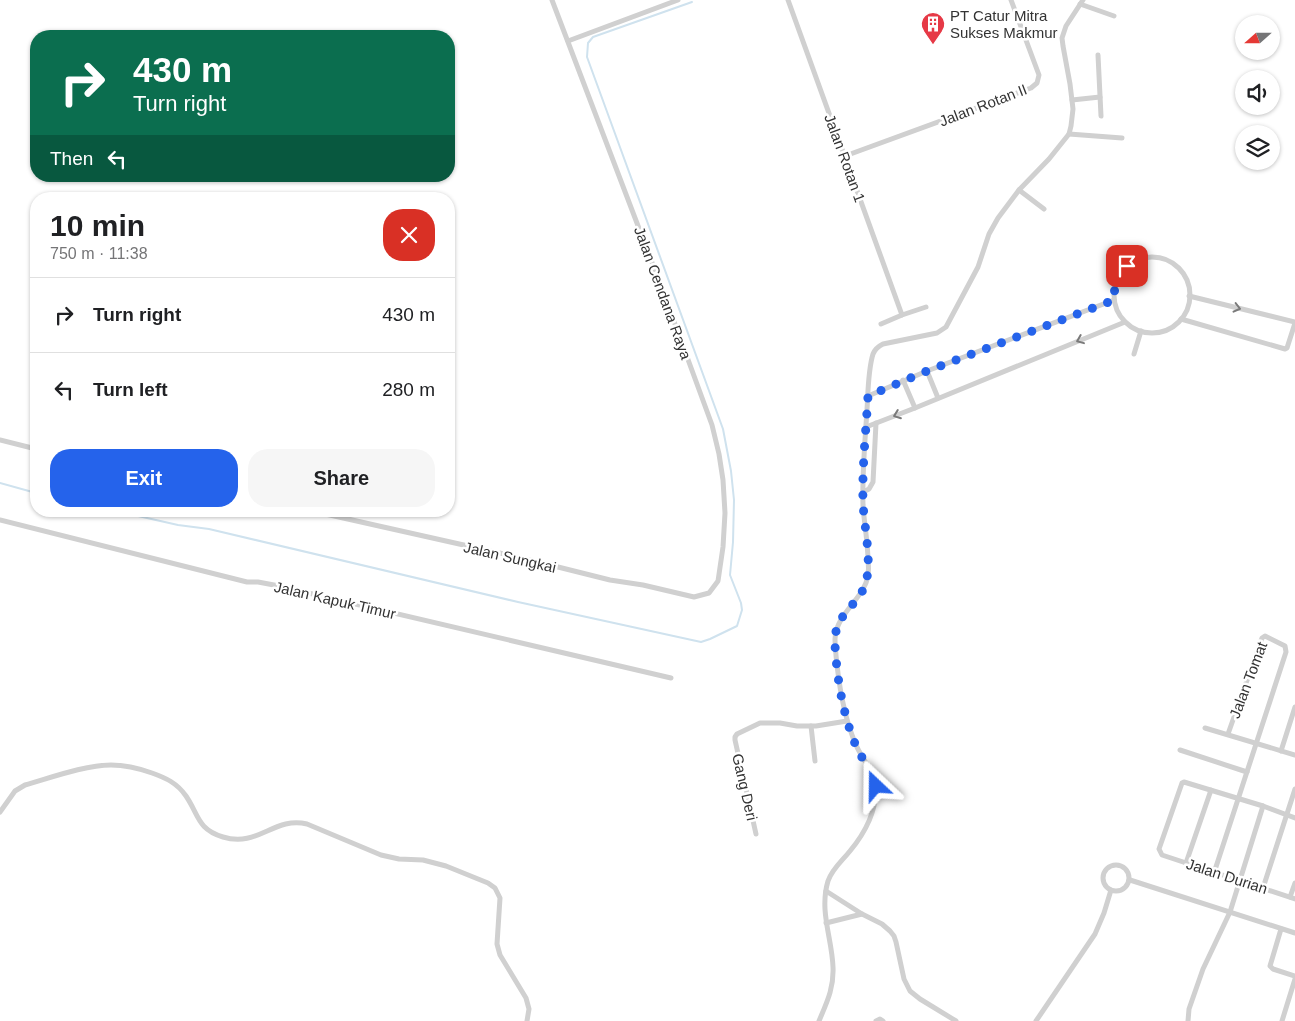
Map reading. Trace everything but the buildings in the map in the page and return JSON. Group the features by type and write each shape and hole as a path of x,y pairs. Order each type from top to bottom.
{"street":[{"name":"Jalan Cendana Raya","path":"552,0 664,294 714,433 724,480 725,513 718,581 709,593"},
{"path":"568,41 678,0"},
{"name":"Jalan Rotan 1","path":"788,0 902,315"},
{"name":"Jalan Rotan II","path":"845,156 1030,88 1036,83 1039,75 1011,0"},
{"path":"819,1021 831,993 833,978 833,958 825,912 828,881 860,838 874,807 876,797 874,778 856,745 847,721 839,683 835,644 836,630 842,617 864,587 867,576 868,562 863,492 868,396 873,355 876,348 884,344 937,333 946,327 978,267 993,225 1019,190 1049,159 1069,134 1072,118 1072,100 1062,46 1062,38 1066,26 1081,2 1114,16"},
{"path":"1098,55 1101,116"},
{"path":"1072,100 1100,97"},
{"path":"1069,134 1122,138"},
{"path":"1019,190 1044,210"},
{"path":"1150,257 1162,258 1178,268 1185,278 1189,290 1187,308 1181,319 1166,330 1154,333 1141,331 1125,322 1118,312 1114,300 1116,281 1123,271 1132,262 1150,257"},
{"path":"1181,319 1285,349 1288,348 1295,322 1189,296"},
{"path":"868,396 903,380 1114,300"},
{"path":"881,324 926,307"},
{"path":"866,427 1125,322"},
{"path":"1134,354 1141,331"},
{"path":"927,371 938,398"},
{"path":"903,380 915,408"},
{"path":"863,492 870,489 873,482 876,423"},
{"path":"0,440 30,448"},
{"name":"Jalan Sungkai","path":"339,517 522,558 610,580 643,585 694,597 709,593"},
{"name":"Jalan Kapuk Timur","path":"0,520 247,582 274,585 671,678"},
{"name":"Jalan Tomat","path":"1228,734 1262,638 1265,636 1285,646 1286,652 1256,743"},
{"path":"1281,751 1295,707"},
{"name":"Gang Deri","path":"756,834 734,740 737,734 760,723 811,726 847,721"},
{"path":"811,726 815,761"},
{"path":"1205,728 1295,755"},
{"path":"1214,873 1256,743"},
{"path":"1180,750 1247,772"},
{"path":"0,812 15,790 25,785 100,766 131,766 164,777 172,782 186,796 205,829 222,837 238,840 245,839 284,824 299,822 381,855 399,859 424,860 463,872 488,882 495,888 498,894 501,903 497,940 498,950 526,998 529,1009 527,1021"},
{"name":"Jalan Durian","path":"1211,790 1186,782 1182,783 1159,849 1162,855 1293,898"},
{"path":"1263,888 1295,789"},
{"path":"1186,863 1211,790 1295,818"},
{"path":"1188,1021 1203,969 1230,912 1263,806"},
{"path":"1112,865 1119,865 1129,873 1130,880 1127,886 1121,890 1114,891 1105,885 1103,879 1104,872 1112,865"},
{"path":"1130,880 1295,933"},
{"path":"1293,898 1295,883"},
{"path":"1036,1021 1095,934 1111,890"},
{"path":"826,891 862,914 882,924 894,936 904,979 910,991 956,1021"},
{"path":"826,923 862,914"},
{"path":"1281,929 1270,966 1295,978 1282,1021"},
{"path":"876,1021 880,1019 883,1021"}],"waterway":[{"path":"143,517 178,525 209,529 518,602 701,642 737,626 742,610 730,575 734,500 723,429 587,57 588,43 593,37 692,2"},
{"path":"0,483 30,491"}],"place":[{"name":"PT Catur Mitra Sukses Makmur","path":"933,45"}],"route":[{"path":"876,786 872,773 856,745 847,721 839,683 835,639 836,630 842,617 864,587 867,576 868,562 863,492 868,396 903,380 1114,300 1116,281 1127,266"}]}
